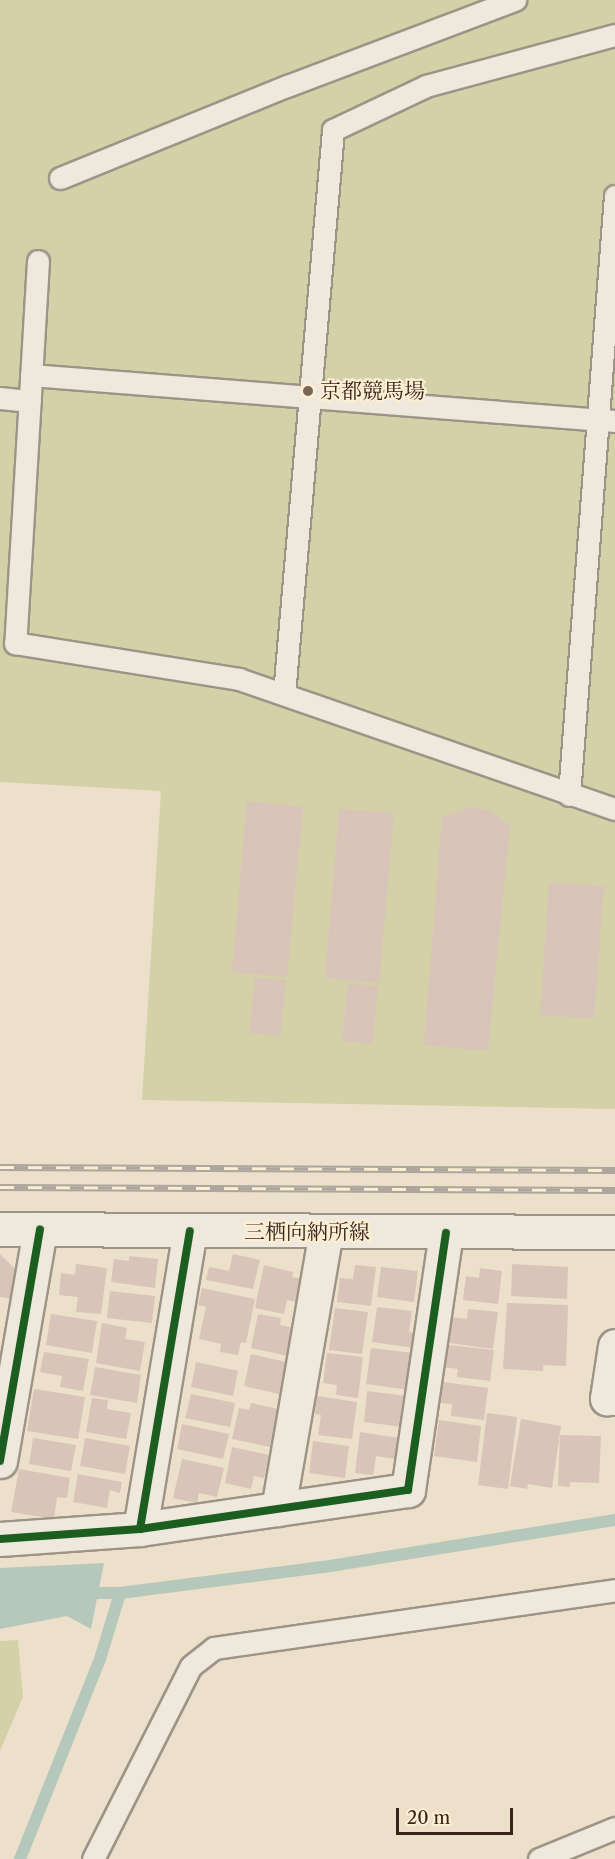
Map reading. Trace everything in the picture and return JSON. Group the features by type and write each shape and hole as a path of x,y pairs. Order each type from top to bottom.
{"street":[{"name":"三栖向納所線","path":"0,1229 326,1233 615,1232"},
{"path":"0,1461 40,1230"},
{"path":"140,1529 190,1231"},
{"path":"278,1509 326,1233"},
{"path":"0,1539 140,1529 408,1490 446,1233"},
{"path":"615,1346 607,1398 615,1398"}],"lane":[{"path":"60,178 298,81 515,0"},
{"path":"284,694 333,130 426,86 615,35"},
{"path":"569,795 608,420 615,196"},
{"path":"38,261 30,400 8,643 239,679 615,809"},
{"path":"31,375 310,399 608,420"},
{"path":"0,398 30,400"},
{"path":"93,1859 191,1666 214,1648 615,1590"},
{"path":"539,1859 615,1828"}],"shaded area":[{"name":"京都競馬場","path":"0,0 615,0 615,1109 142,1100 161,791 0,782"},
{"path":"104,1563 91,1629 67,1616 0,1629 0,1568"},
{"path":"18,1640 23,1697 0,1751 0,1641"}],"building":[{"path":"247,801 303,807 287,977 232,972"},
{"path":"471,807 488,810 510,825 488,1051 424,1045 442,817"},
{"path":"339,809 394,813 379,983 325,978"},
{"path":"549,883 604,886 594,1019 540,1015"},
{"path":"255,978 286,980 280,1036 249,1033"},
{"path":"348,984 378,986 373,1044 342,1041"},
{"path":"0,1254 17,1271 12,1299 0,1297"},
{"path":"233,1254 260,1260 253,1289 206,1280 209,1267 229,1271"},
{"path":"129,1256 158,1259 155,1288 111,1282 114,1259 129,1261"},
{"path":"76,1264 107,1268 101,1314 76,1312 78,1297 59,1295 61,1273 75,1275"},
{"path":"512,1264 568,1267 567,1299 511,1296"},
{"path":"264,1265 293,1272 292,1277 302,1279 297,1302 287,1300 284,1314 255,1308"},
{"path":"355,1265 376,1267 371,1306 337,1302 340,1278 353,1279"},
{"path":"381,1267 418,1271 414,1302 377,1297"},
{"path":"480,1268 502,1271 498,1304 463,1300 466,1276 479,1278"},
{"path":"202,1288 255,1299 246,1343 241,1342 238,1355 220,1352 221,1344 199,1339 206,1307 198,1305"},
{"path":"110,1291 155,1296 152,1323 107,1318"},
{"path":"507,1303 568,1305 566,1366 543,1365 543,1371 503,1369"},
{"path":"377,1307 412,1311 409,1332 416,1333 414,1348 372,1342"},
{"path":"335,1308 368,1312 362,1354 329,1350"},
{"path":"468,1309 498,1312 493,1349 449,1343 452,1317 467,1319"},
{"path":"51,1314 97,1321 92,1353 46,1345"},
{"path":"258,1314 281,1318 280,1325 294,1328 288,1356 251,1348"},
{"path":"102,1323 127,1328 125,1339 145,1342 140,1371 96,1363"},
{"path":"447,1345 494,1350 490,1381 457,1377 458,1369 444,1367"},
{"path":"371,1348 413,1353 409,1390 366,1384"},
{"path":"44,1352 89,1359 83,1391 60,1387 62,1376 40,1372"},
{"path":"327,1353 363,1357 358,1398 336,1395 337,1385 323,1383"},
{"path":"251,1354 286,1362 279,1394 244,1386"},
{"path":"196,1362 238,1371 233,1396 191,1387"},
{"path":"95,1367 141,1375 137,1403 90,1395"},
{"path":"443,1382 488,1388 484,1420 451,1416 452,1404 441,1403"},
{"path":"34,1389 85,1397 78,1439 27,1431"},
{"path":"367,1391 406,1396 403,1427 364,1422"},
{"path":"191,1394 235,1403 230,1427 185,1418"},
{"path":"317,1396 357,1402 352,1439 318,1435 321,1415 315,1414"},
{"path":"92,1398 108,1400 107,1409 131,1413 126,1439 86,1432"},
{"path":"251,1403 278,1409 270,1447 232,1439 239,1408 249,1410"},
{"path":"487,1413 517,1417 508,1489 478,1485"},
{"path":"521,1419 561,1426 552,1488 528,1484 527,1489 510,1486"},
{"path":"439,1420 481,1426 477,1462 434,1456"},
{"path":"182,1424 229,1434 223,1459 177,1449"},
{"path":"360,1432 399,1438 396,1459 376,1456 373,1475 355,1473"},
{"path":"560,1435 601,1436 599,1483 570,1482 570,1487 558,1486"},
{"path":"33,1438 76,1445 71,1471 29,1464"},
{"path":"85,1438 130,1446 125,1474 80,1466"},
{"path":"313,1441 349,1446 345,1478 309,1473"},
{"path":"232,1447 269,1455 264,1478 254,1476 251,1489 225,1483"},
{"path":"182,1459 224,1468 217,1497 199,1493 197,1503 173,1498"},
{"path":"19,1469 70,1478 67,1498 57,1497 54,1519 11,1512"},
{"path":"78,1474 122,1482 120,1493 110,1490 107,1508 73,1502"}],"waterway":[{"path":"82,1593 120,1593 324,1567 615,1520"},
{"path":"20,1859 100,1659 120,1593"}],"railway":[{"path":"0,1167 615,1170"},
{"path":"0,1187 615,1190"}],"cycle path":[{"path":"0,1461 40,1229"},
{"path":"140,1529 190,1231"},
{"path":"0,1539 140,1529 408,1490 446,1233"}],"place":[{"name":"京都競馬場","path":"308,391"}]}
